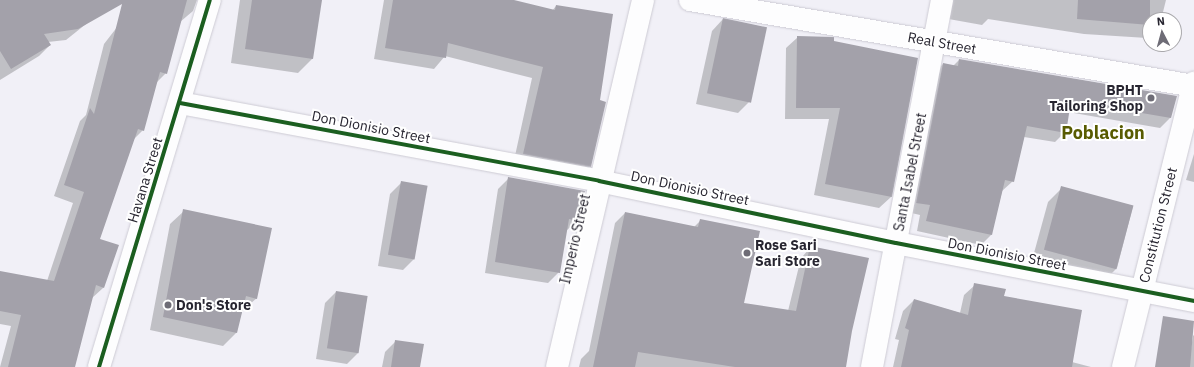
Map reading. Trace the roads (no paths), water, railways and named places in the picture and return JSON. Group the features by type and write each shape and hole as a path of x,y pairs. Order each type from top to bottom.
{"street":[{"name":"Havana Street","path":"98,367 180,103 210,0"},
{"name":"Imperio Street","path":"557,367 642,0"},
{"name":"Real Street","path":"690,0 1194,85"},
{"name":"Santa Isabel Street","path":"872,367 936,42 942,0"},
{"name":"Constitution Street","path":"1123,367 1194,85"},
{"name":"Don Dionisio Street","path":"180,103 600,181 896,243 1194,301"}],"place":[{"name":"BPHT Tailoring Shop","path":"1151,98"},
{"name":"Rose Sari Sari Store","path":"747,253"},
{"name":"Don's Store","path":"168,305"}],"district":[{"name":"Poblacion","path":"1103,133"}]}
